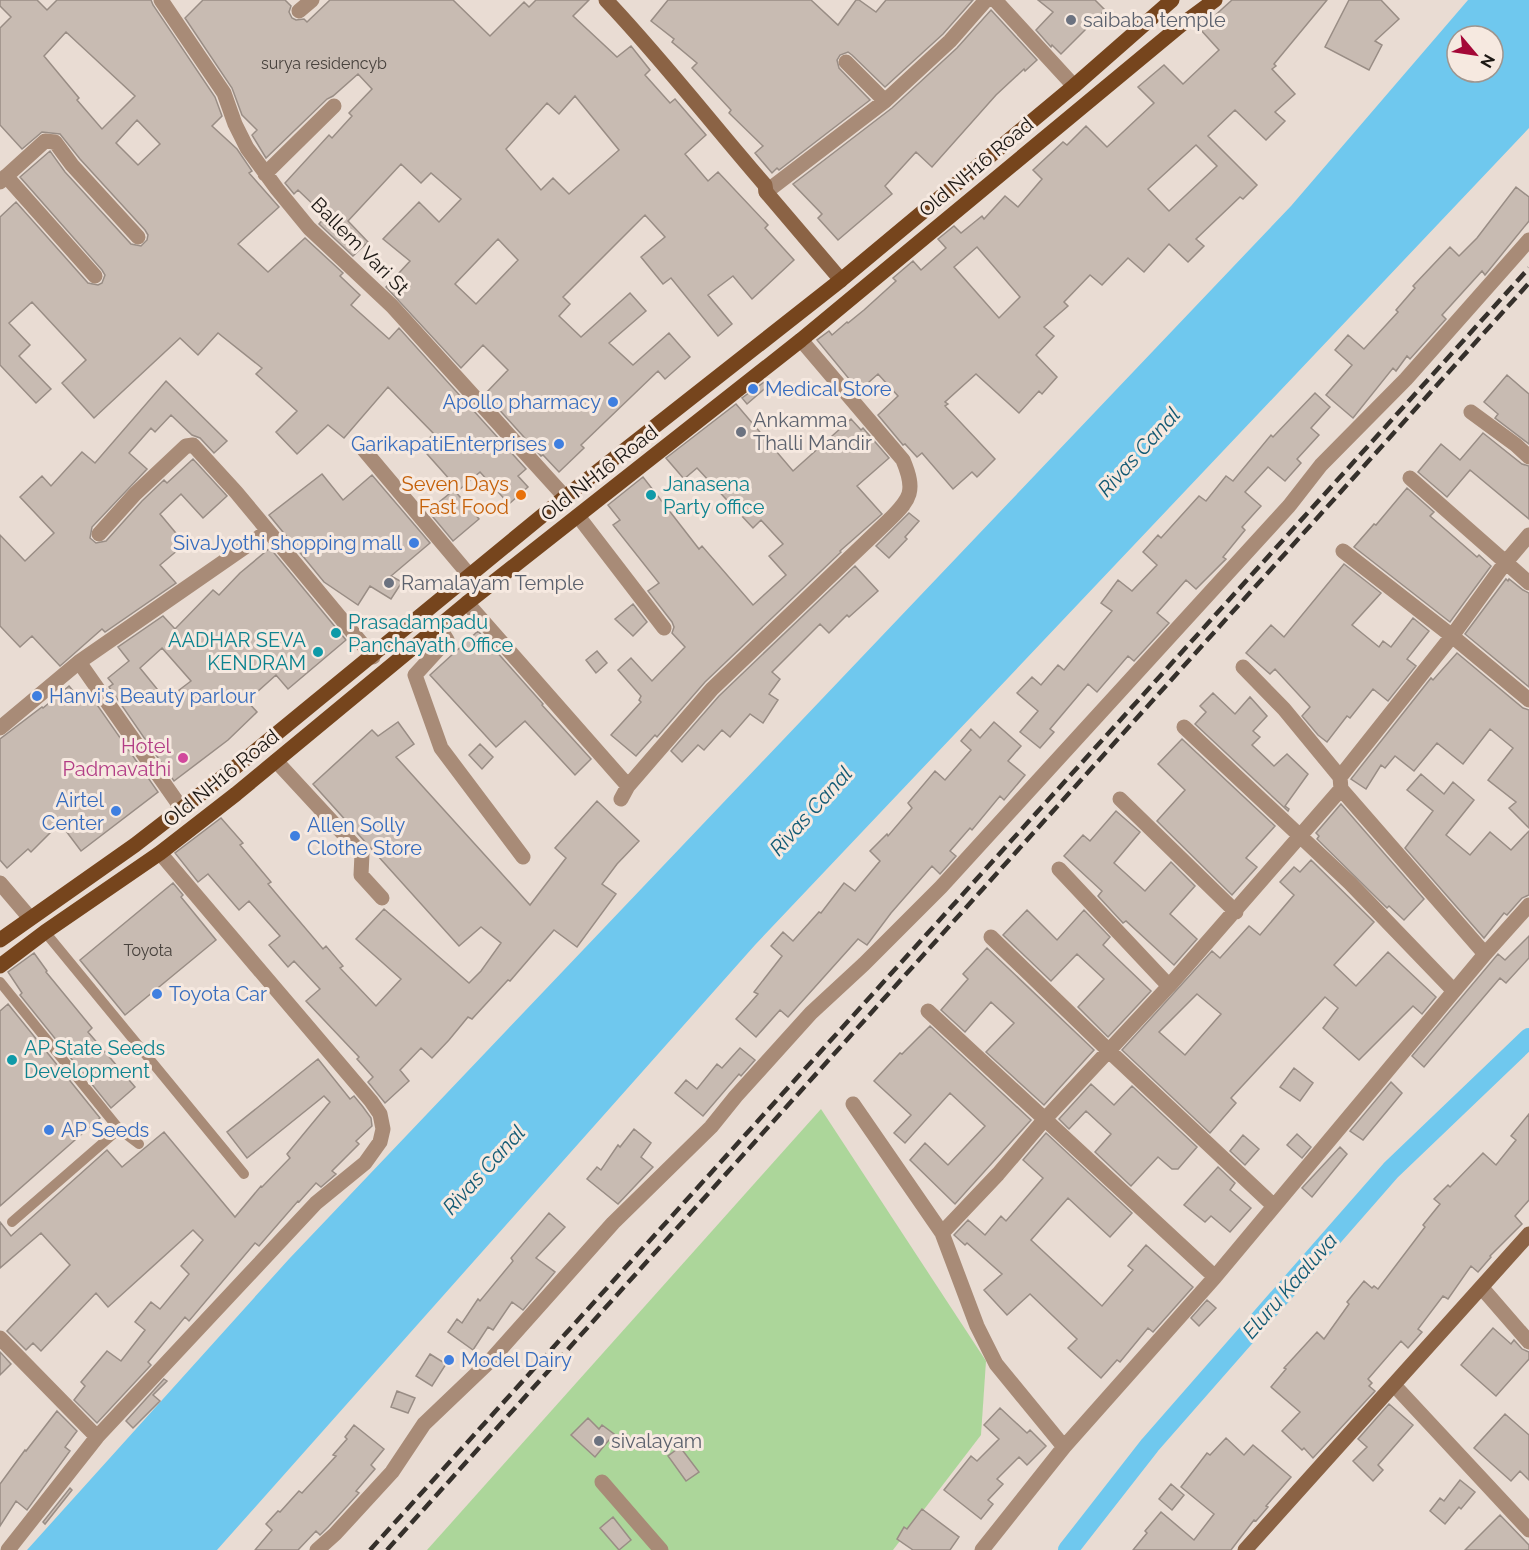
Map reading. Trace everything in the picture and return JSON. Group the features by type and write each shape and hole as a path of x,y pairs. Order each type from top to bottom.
{"main road":[{"name":"Old NH16 Road","path":"0,940 182,809 373,657 565,497 842,280 1173,0"},
{"name":"Old NH16 Road","path":"0,966 45,932 160,853 276,761 467,603 801,340 1181,25 1215,0"}],"street":[{"name":"Ballem Vari St","path":"161,0 224,93 235,124 247,148 265,174 309,228 392,306 565,497"},
{"path":"299,11 312,0"},
{"path":"606,0 641,37 765,185 766,192 842,280"},
{"path":"766,192 885,101 950,41 986,0"},
{"path":"994,0 1074,86"},
{"path":"846,62 885,101"},
{"path":"265,174 334,106"},
{"path":"95,276 3,179 45,141 55,142 72,165 138,237"},
{"path":"317,1550 335,1534 392,1472 424,1424 490,1361 613,1223 711,1127 736,1095 811,1013 941,887 1289,506 1321,465 1406,379 1529,240"},
{"path":"467,603 625,793 712,689 888,522 902,508 911,492 910,478 903,460 801,340"},
{"path":"1471,412 1516,444 1529,457"},
{"path":"99,534 153,476 186,446 193,446 223,477 373,657"},
{"path":"364,450 470,576"},
{"path":"1410,478 1529,583"},
{"path":"578,516 664,628"},
{"path":"0,728 79,662 268,531"},
{"path":"942,1233 1170,986 1300,837 1505,563 1529,535"},
{"path":"1343,551 1452,636 1529,700"},
{"path":"439,627 447,640 414,675 441,748 523,857"},
{"path":"79,662 182,809"},
{"path":"1243,667 1284,709 1341,783 1485,954"},
{"path":"1184,727 1350,883 1454,991"},
{"path":"276,761 362,854 362,875 382,898"},
{"path":"1120,799 1236,912"},
{"path":"8,1550 97,1437 316,1203 365,1163 380,1142 383,1129 380,1114 371,1101 160,853"},
{"path":"1059,869 1170,986"},
{"path":"0,883 30,918"},
{"path":"982,1550 1064,1447 1215,1277 1485,954 1529,905"},
{"path":"991,937 1274,1206"},
{"path":"928,1011 1215,1277"},
{"path":"854,1104 942,1233 977,1326 996,1364 1064,1447"},
{"path":"1245,1550 1529,1234"},
{"path":"1482,1288 1529,1342"},
{"path":"0,1338 97,1437"},
{"path":"1394,1385 1529,1530"},
{"path":"602,1482 661,1550"}],"lane":[{"path":"45,932 244,1174"},
{"path":"0,982 118,1129 139,1144"},
{"path":"12,1222 118,1129"}],"green space":[{"path":"821,1109 986,1361 981,1435 893,1550 427,1550"}],"water":[{"name":"Rivas Canal","path":"1468,0 1529,0 1529,128 755,945 217,1550 27,1550 289,1259 1291,206 1445,27 1445,84 1505,84 1505,24 1447,24"}],"building":[{"path":"0,0 37,0 47,10 57,0 151,0 215,97 222,116 212,126 237,149 252,171 249,173 279,207 238,244 268,272 305,238 343,273 340,276 360,295 351,305 389,339 399,328 526,469 518,476 528,487 509,504 480,472 459,490 420,446 434,434 388,387 344,438 328,425 297,454 276,432 297,411 256,374 262,368 218,333 198,355 180,338 94,418 62,383 86,360 32,302 9,323 30,345 19,356 51,389 36,403 0,365 0,217 16,202 88,283 98,285 102,283 105,275 20,177 50,151 65,172 131,244 141,246 147,240 148,235 60,134 42,132 22,149 0,125 0,28 11,17 0,6","holes":["66,32 135,96 102,129 44,56","137,120 160,144 138,165 116,143"]},
{"path":"203,0 285,0 291,6 289,12 292,18 304,19 307,22 330,0 453,0 490,36 524,2 529,7 536,0 589,0 573,16 617,57 631,46 650,70 645,75 670,103 675,99 706,135 685,154 708,181 718,172 768,225 765,228 794,260 752,299 733,276 708,295 732,324 718,336 671,278 663,284 641,257 665,237 645,215 563,297 570,304 559,316 581,337 630,293 646,311 609,343 633,365 669,333 690,357 665,379 658,371 581,445 584,448 559,472 543,455 541,456 485,394 508,370 483,345 461,368 386,287 410,261 383,239 419,202 439,222 461,199 431,173 421,183 401,164 348,221 368,242 353,256 319,224 326,216 298,190 294,194 285,183 329,135 332,138 352,116 349,113 372,89 358,74 327,99 266,158 252,135 257,130 242,115 232,88 185,18","holes":["575,96 619,150 569,194 553,178 541,190 506,149 547,103 559,114","498,239 518,260 476,304 455,284"]},
{"path":"668,0 811,0 838,25 856,0 876,12 886,0 973,0 943,34 885,87 848,52 840,55 837,60 839,68 870,100 772,173 755,153 763,146 729,113 731,110 692,68 697,63 672,42 674,39 651,21"},
{"name":"saibaba temple","path":"1038,0 1095,0 1105,10 1061,54 1052,45 1051,47 1036,30 1053,12"},
{"path":"1232,0 1327,0 1272,69 1295,94 1275,112 1285,121 1266,140 1235,110 1208,136 1257,185 1243,199 1240,197 1196,239 1204,246 1188,262 1169,244 1144,272 1128,258 1102,285 1090,275 1064,302 1068,306 1044,327 1054,336 1036,355 1057,377 1042,394 1039,391 1019,413 976,374 945,402 948,404 945,406 995,459 977,477 972,472 953,489 922,453 917,457 905,444 903,445 878,415 898,396 878,374 859,391 817,340 829,331 832,335 864,310 896,281 893,278 913,261 921,270 946,248 938,239 954,226 961,233 982,216 984,219 1005,196 1018,207 1042,179 1033,170 1063,142 1067,145 1086,126 1107,147 1154,103 1138,87 1164,65 1183,84 1219,50 1200,29","holes":["1196,145 1217,166 1169,211 1148,189","977,247 1020,297 999,318 954,267"]},
{"path":"1349,0 1381,0 1399,19 1375,41 1382,45 1369,70 1325,47"},
{"path":"991,10 1037,60 996,95 932,167 916,152 885,186 892,194 838,240 818,218 822,214 793,184 892,108 957,48"},
{"path":"1516,187 1529,197 1529,221 1485,275 1482,271 1442,315 1446,319 1410,359 1407,356 1396,371 1393,368 1353,418 1326,395 1352,365 1335,350 1348,335 1364,349 1398,312 1396,310 1415,288 1413,286 1450,247 1459,256 1477,238"},
{"path":"1507,375 1529,394 1529,444 1495,418 1498,414 1484,402"},
{"path":"767,380 770,384 747,404 742,398"},
{"path":"166,381 227,441 214,453 200,438 192,435 171,415 155,432 151,428 129,453 147,469 92,527 90,538 96,543 106,541 164,480 167,483 193,459 227,496 203,518 181,494 160,514 185,544 160,565 176,583 105,632 102,629 60,666 32,636 20,647 0,626 0,535 25,561 54,533 20,497 42,476 51,486 82,452 95,463"},
{"path":"1315,393 1330,407 1311,428 1319,435 1297,459 1301,463 1285,481 1268,467 1245,492 1261,506 1242,527 1245,530 1223,557 1226,559 1196,589 1186,580 1157,613 1169,623 1134,661 1128,656 1097,692 1088,684 1050,729 1054,732 1040,748 1020,732 1038,711 1017,693 1032,677 1041,685 1058,665 1064,670 1112,611 1101,603 1118,580 1132,591 1157,565 1143,552 1158,535 1161,538 1199,496 1206,501 1226,476 1233,481 1271,435 1273,437"},
{"path":"736,404 793,471 851,419 861,430 863,428 889,458 857,486 882,514 840,551 705,682 657,737 655,735 636,756 611,735 641,702 639,700 641,696 618,670 631,658 652,681 685,647 672,633 674,627 672,622 648,591 659,583 613,525 620,520 608,505 643,477 699,549 702,546 753,605 786,575 769,556 783,544 761,520 753,528 697,468 684,479 666,458"},
{"path":"1483,433 1522,464 1529,466 1529,519 1470,470 1447,497 1418,472 1441,444 1460,460"},
{"path":"322,474 343,500 372,475 430,543 391,576 402,582 391,599 370,586 358,605 324,582 269,515"},
{"path":"1407,488 1434,512 1430,516 1477,557 1479,555 1491,566 1450,622 1354,547"},
{"path":"454,490 479,519 453,541 428,511"},
{"path":"909,513 919,521 905,537 907,539 889,558 876,546"},
{"path":"270,548 346,640 288,689 276,675 247,701 257,712 228,740 174,781 109,687 113,684 108,678 129,661 118,647 163,616 175,629 213,590 219,595 240,573","holes":["162,648 191,681 166,700 140,668"]},
{"path":"1344,564 1381,593 1352,625 1379,647 1383,641 1391,647 1413,618 1429,631 1407,659 1416,666 1388,701 1373,689 1350,718 1347,716 1327,742 1302,716 1310,707 1275,669 1270,674 1246,653 1271,625 1284,637"},
{"path":"855,566 878,591 849,617 847,615 829,633 820,624 772,672 780,679 769,694 778,700 763,723 750,714 730,737 722,730 704,750 698,745 682,762 671,751 719,696"},
{"path":"1506,579 1529,593 1529,687 1465,634"},
{"path":"633,604 647,622 633,636 615,619"},
{"path":"478,631 591,759 575,775 525,721 496,747 430,675"},
{"path":"597,651 607,663 596,673 586,660"},
{"path":"1457,653 1523,708 1529,710 1529,828 1509,808 1516,802 1488,780 1513,748 1490,729 1463,764 1437,743 1414,771 1395,756 1385,768 1381,765 1366,789 1351,779 1431,678 1433,680"},
{"path":"69,686 85,705 93,699 158,792 81,851 60,823 31,852 28,849 7,868 0,860 0,739"},
{"path":"1213,693 1235,714 1250,697 1267,716 1253,731 1260,737 1252,745 1274,766 1287,754 1308,774 1285,806 1289,809 1288,811 1195,724 1206,712 1200,706"},
{"path":"398,722 414,744 396,757 530,905 566,858 555,848 597,801 639,841 602,884 616,894 577,947 554,930 510,981 508,980 472,1019 468,1017 432,1058 421,1048 400,1070 409,1081 385,1103 368,1082 373,1077 357,1059 359,1057 306,1001 320,989 294,961 288,967 269,945 280,936 249,901 239,910 208,874 198,882 175,853 221,818 243,843 240,845 271,882 268,884 323,949 326,946 343,966 340,968 376,1006 401,979 356,939 384,909 469,983 481,971 501,943 481,927 459,946 313,784 372,730 378,736"},
{"path":"994,722 1021,746 1008,761 1025,775 1004,800 1000,796 972,830 970,828 950,851 956,856 940,874 932,866 867,945 858,939 788,1017 780,1010 756,1037 736,1019 758,994 754,992 782,956 771,946 783,932 793,941 819,912 821,913 844,883 855,891 880,861 870,851 887,834 888,836 912,808 908,803 935,771 945,780 971,750 961,741 971,729 980,738"},
{"path":"1182,739 1275,826 1246,858 1257,867 1232,895 1157,821 1185,790 1158,764"},
{"path":"480,744 493,757 482,769 469,755"},
{"path":"1421,774 1444,794 1453,782 1474,800 1446,835 1470,855 1490,832 1511,850 1529,831 1529,895 1522,898 1507,915 1504,913 1484,938 1405,848 1433,811 1407,790"},
{"path":"1341,804 1424,899 1404,920 1389,906 1387,908 1317,839 1319,836 1316,833"},
{"path":"1116,811 1140,832 1114,863 1145,891 1171,862 1195,886 1170,914 1197,939 1174,965 1126,921 1123,923 1098,896 1102,891 1064,856 1083,835 1090,841"},
{"path":"1311,860 1374,922 1334,965 1356,986 1388,952 1436,997 1422,1014 1413,1006 1359,1060 1323,1028 1338,1008 1325,997 1231,1098 1236,1103 1210,1133 1122,1050 1212,951 1220,958 1249,926 1260,935 1294,895 1280,882 1294,867 1300,872","holes":["1197,994 1221,1014 1185,1055 1159,1032"]},
{"path":"173,883 183,895 181,897 216,940 125,1015 80,960"},
{"path":"1027,910 1057,940 1084,910 1110,937 1103,945 1151,991 1108,1037 1078,1007 1104,979 1077,954 1051,981 1003,935"},
{"path":"1529,936 1529,958 1506,983 1500,978 1424,1067 1412,1056 1498,954 1505,960"},
{"path":"987,948 1094,1050 1044,1105 986,1052 1014,1023 991,1002 965,1032 941,1010 968,979 963,974"},
{"path":"34,953 46,972 92,1028 88,1032 135,1087 111,1108 20,995 22,993 8,972"},
{"path":"8,1004 100,1118 0,1206 0,1011"},
{"path":"930,1026 1031,1120 955,1204 910,1160 925,1143 948,1165 985,1126 950,1093 905,1143 894,1133 911,1115 874,1081"},
{"path":"740,1048 755,1060 741,1076 739,1074 703,1116 675,1093 686,1080 697,1089 717,1064 722,1068"},
{"path":"318,1059 350,1099 354,1096 363,1107 371,1118 372,1126 356,1141 359,1144 332,1171 336,1174 321,1187 316,1183 259,1246 255,1243 189,1321 185,1317 148,1362 151,1365 97,1423 74,1400 85,1386 81,1382 107,1351 121,1361 145,1330 135,1322 151,1302 160,1309 189,1274 181,1266 203,1240 193,1230 108,1307 96,1293 41,1351 33,1343 26,1350 7,1331 70,1265 41,1233 0,1268 0,1222 11,1236 107,1150 122,1167 164,1132 235,1217 261,1186 290,1158 287,1154 330,1102 324,1096 247,1158 227,1132"},
{"path":"1294,1068 1313,1083 1300,1101 1280,1087"},
{"path":"1391,1082 1402,1093 1363,1140 1350,1131"},
{"path":"1091,1084 1114,1105 1132,1086 1197,1147 1178,1169 1172,1169 1158,1157 1131,1186 1095,1152 1111,1134 1086,1111 1069,1129 1059,1119"},
{"path":"1529,1114 1529,1200 1515,1216 1522,1224 1490,1256 1478,1272 1471,1266 1448,1299 1443,1296 1418,1329 1422,1332 1408,1348 1401,1341 1368,1379 1372,1383 1369,1386 1375,1391 1313,1458 1282,1431 1300,1412 1271,1387 1286,1369 1284,1368 1317,1332 1324,1339 1349,1304 1347,1302 1364,1281 1372,1288 1374,1286 1378,1289 1425,1227 1423,1225 1440,1204 1434,1199 1448,1185 1450,1187 1483,1153 1496,1165 1516,1140 1511,1136"},
{"path":"634,1129 651,1143 641,1157 653,1167 618,1204 587,1179 597,1167 601,1170 618,1145 620,1147"},
{"path":"1046,1133 1132,1213 1110,1237 1068,1198 1031,1240 1102,1306 1133,1270 1128,1266 1146,1245 1193,1287 1153,1332 1148,1328 1120,1362 1117,1360 1101,1378 1068,1348 1077,1339 1030,1294 1007,1315 984,1290 1002,1274 967,1243 965,1245 954,1235 968,1220 985,1235 1001,1216 1006,1221 1043,1178 1023,1160"},
{"path":"1297,1134 1311,1147 1302,1158 1287,1145"},
{"path":"1243,1135 1259,1149 1245,1165 1230,1151"},
{"path":"1340,1147 1347,1154 1312,1197 1302,1188"},
{"path":"1218,1167 1235,1183 1230,1190 1251,1208 1230,1232 1211,1216 1205,1222 1184,1205"},
{"path":"549,1213 565,1227 536,1258 555,1272 523,1310 512,1302 493,1330 488,1327 473,1350 448,1332 457,1319 462,1323 478,1299 480,1301 513,1261 511,1258"},
{"path":"1207,1300 1216,1308 1199,1326 1191,1318"},
{"path":"1493,1328 1511,1344 1514,1340 1522,1349 1529,1352 1529,1359 1496,1396 1461,1365"},
{"path":"0,1352 11,1364 0,1375"},
{"path":"430,1354 446,1364 432,1386 416,1376"},
{"path":"164,1379 167,1381 153,1395 160,1401 133,1428 126,1421"},
{"path":"397,1391 415,1398 408,1413 391,1407"},
{"path":"1389,1404 1413,1425 1378,1465 1383,1470 1373,1481 1353,1461 1367,1447 1358,1439"},
{"path":"1000,1408 1027,1433 1030,1430 1046,1446 1027,1465 1019,1457 997,1479 1003,1484 988,1500 993,1504 981,1519 944,1490 971,1456 977,1461 999,1439 984,1425"},
{"path":"57,1411 77,1431 65,1447 70,1451 27,1510 16,1501 0,1526 0,1484"},
{"path":"1505,1414 1529,1435 1529,1480 1520,1471 1511,1481 1474,1448"},
{"path":"588,1418 599,1429 602,1425 614,1434 595,1457 571,1435"},
{"path":"354,1425 384,1449 371,1465 375,1469 356,1491 359,1493 320,1535 316,1531 298,1550 255,1550 272,1530 266,1524 299,1491 302,1493 336,1456 333,1455 347,1439 345,1437"},
{"path":"1226,1438 1244,1455 1253,1445 1291,1477 1266,1506 1268,1507 1256,1521 1254,1520 1231,1550 1133,1550 1161,1512 1194,1540 1214,1514 1181,1487 1207,1453 1210,1455"},
{"path":"680,1447 699,1472 686,1481 668,1456"},
{"path":"1460,1480 1475,1492 1445,1524 1430,1511 1440,1498 1444,1501"},
{"path":"1171,1484 1184,1495 1172,1510 1159,1499"},
{"path":"70,1488 72,1490 45,1524 43,1522"},
{"path":"922,1509 959,1537 950,1550 913,1550 897,1539 904,1527 907,1529"},
{"path":"1500,1515 1529,1545 1529,1550 1465,1550"},
{"path":"613,1517 631,1540 619,1550 600,1528"}],"waterway":[{"name":"Eluru Kaaluva","path":"1068,1550 1150,1445 1391,1170 1529,1038"}],"railway":[{"path":"370,1550 1529,268"},
{"path":"387,1550 1529,283"}],"place":[{"name":"saibaba temple","path":"1071,20"},
{"name":"Medical Store","path":"753,389"},
{"name":"Apollo pharmacy","path":"613,402"},
{"name":"Ankamma Thalli Mandir","path":"741,432"},
{"name":"GarikapatiEnterprises","path":"559,444"},
{"name":"Seven Days Fast Food","path":"521,495"},
{"name":"Janasena Party office","path":"651,495"},
{"name":"SivaJyothi shopping mall","path":"414,543"},
{"name":"Ramalayam Temple","path":"389,583"},
{"name":"Prasadampadu Panchayath Office","path":"336,633"},
{"name":"AADHAR SEVA KENDRAM","path":"318,652"},
{"name":"Hanvi's Beauty parlour","path":"37,696"},
{"name":"Hotel Padmavathi","path":"183,758"},
{"name":"Airtel Center","path":"116,811"},
{"name":"Allen Solly Clothe Store","path":"295,836"},
{"name":"Toyota Car","path":"157,994"},
{"name":"AP State Seeds Development","path":"12,1060"},
{"name":"AP Seeds","path":"49,1130"},
{"name":"Model Dairy","path":"449,1360"},
{"name":"sivalayam","path":"599,1441"}]}
